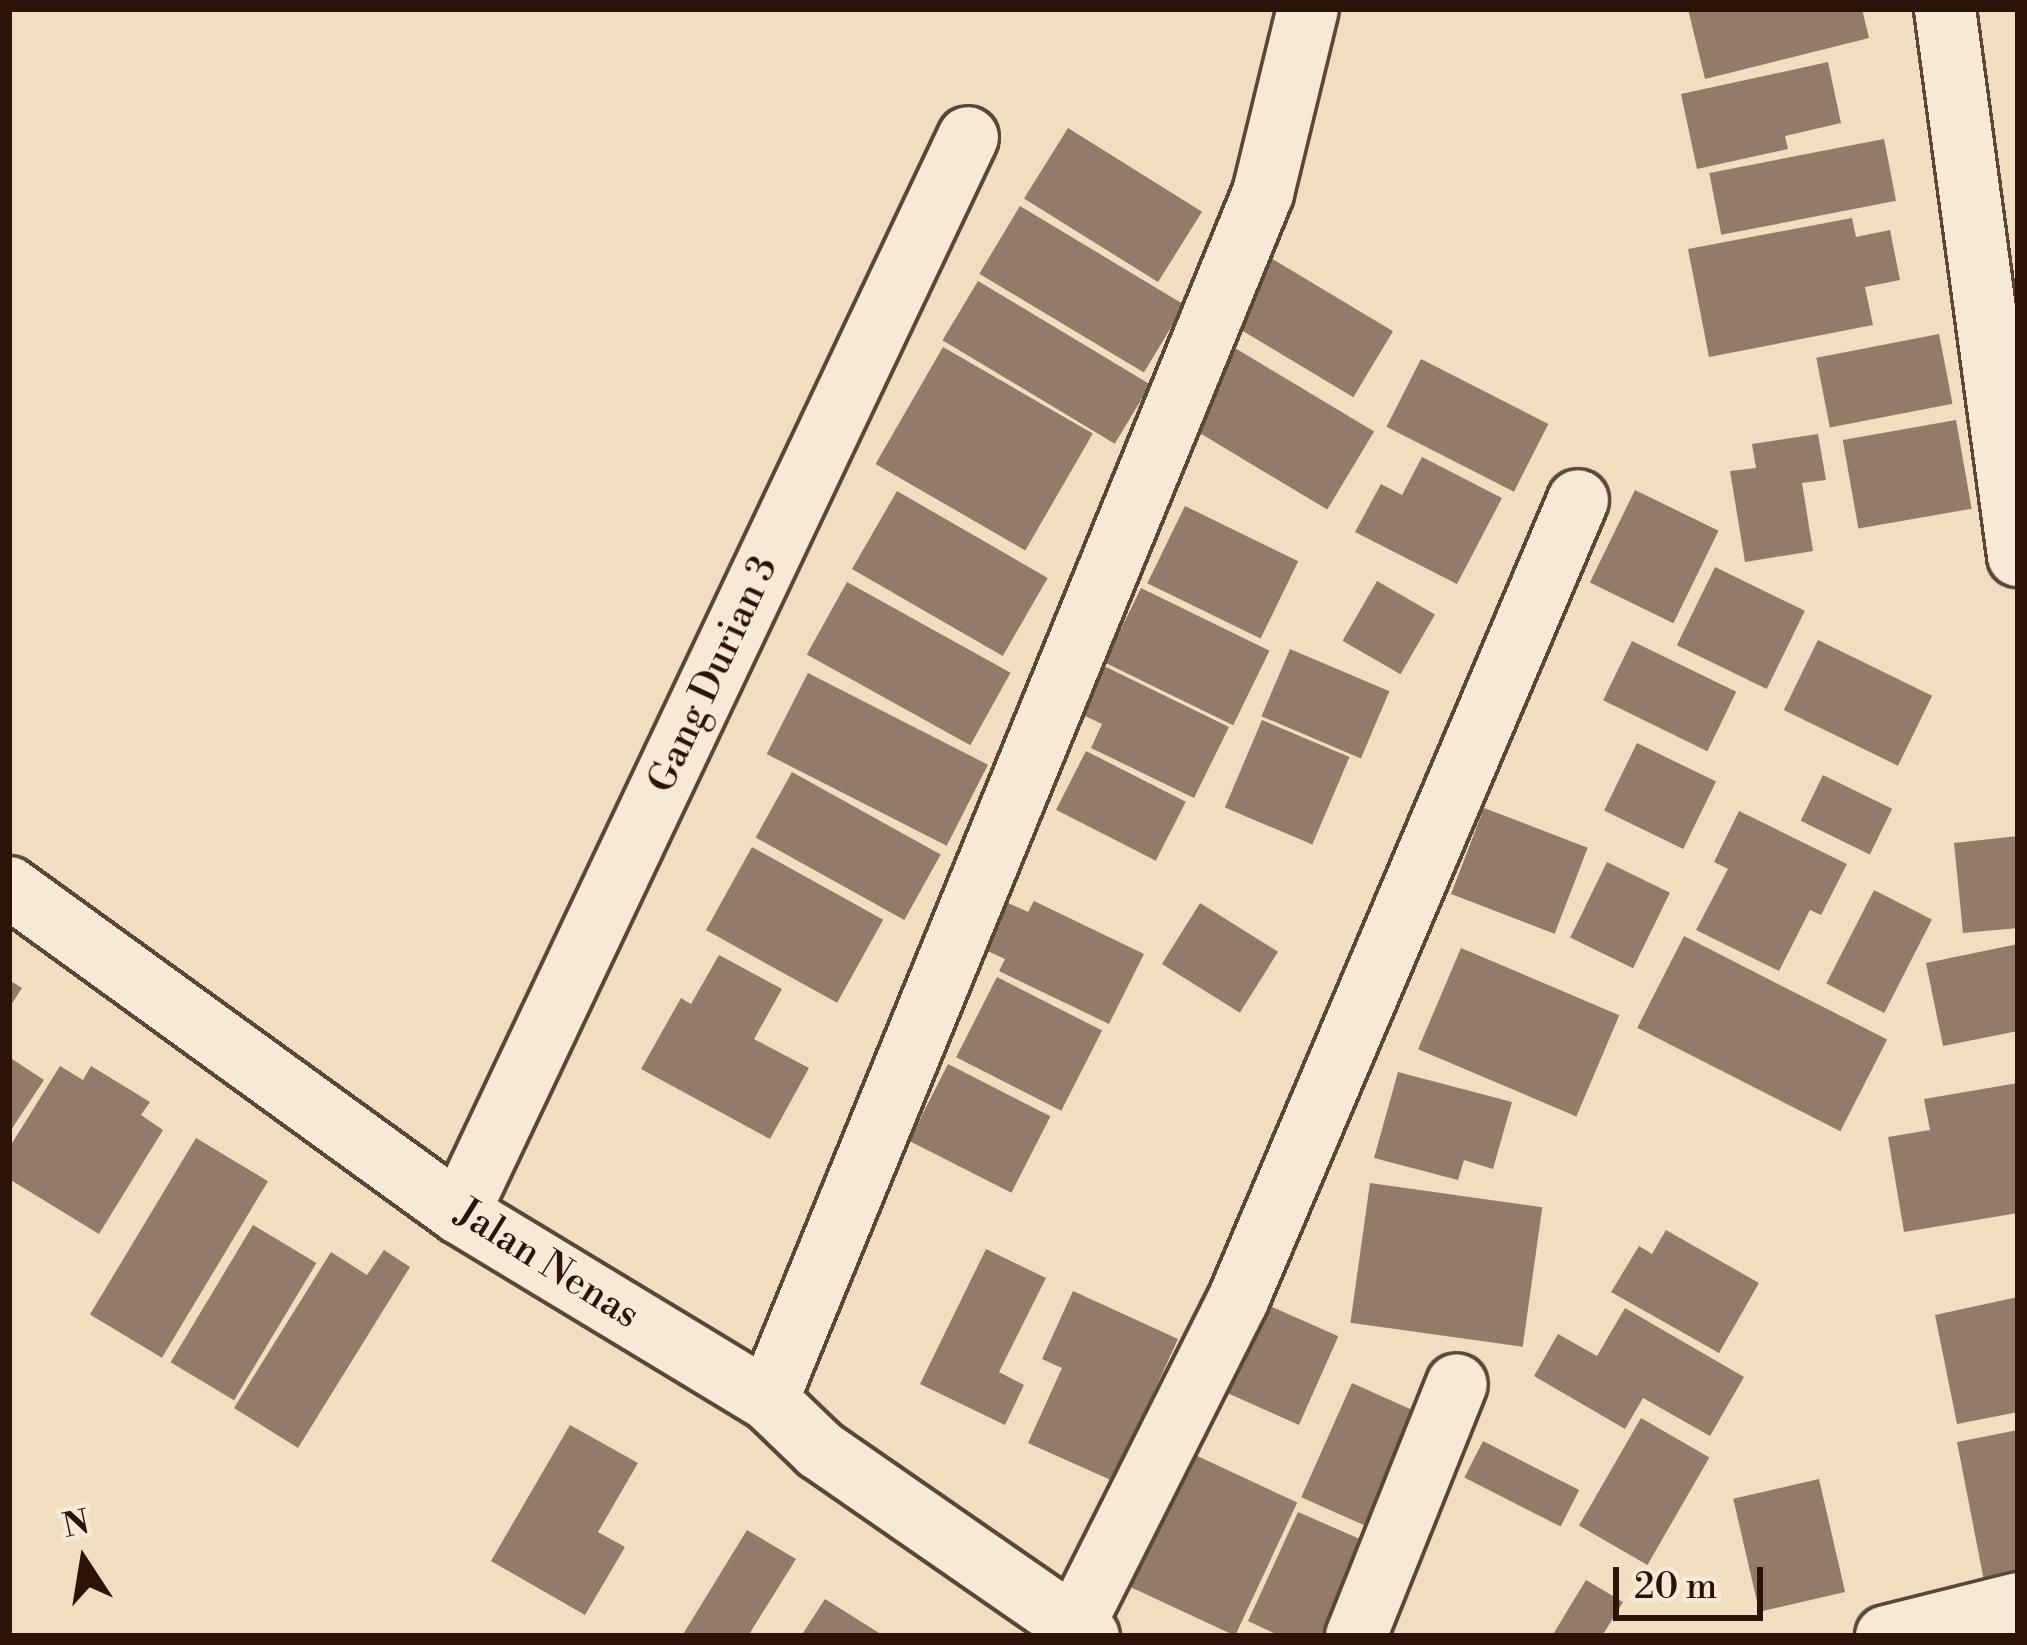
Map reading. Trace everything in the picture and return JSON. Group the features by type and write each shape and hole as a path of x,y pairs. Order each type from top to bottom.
{"street":[{"path":"768,1400 1263,193 1308,9"},
{"path":"1946,9 2006,330 2018,556"},
{"name":"Gang Durian 3","path":"459,1213 968,137"},
{"path":"1078,1633 1238,1300 1578,500"},
{"name":"Jalan Nenas","path":"9,887 459,1213 768,1400 820,1450 1078,1633"},
{"path":"1356,1636 1457,1384"},
{"path":"1886,1636 2018,1603"}],"building":[{"path":"1688,9 1862,9 1869,38 1705,79"},
{"path":"1828,62 1841,123 1785,136 1788,149 1697,169 1681,94"},
{"path":"1068,128 1202,212 1158,282 1024,198"},
{"path":"1884,139 1896,201 1721,235 1709,173"},
{"path":"1020,206 1185,305 1144,373 979,274"},
{"path":"1852,218 1856,237 1890,230 1900,280 1865,287 1873,325 1709,357 1688,249"},
{"path":"1261,252 1393,331 1353,397 1221,318"},
{"path":"978,281 1150,385 1115,444 942,340"},
{"path":"1939,334 1953,404 1830,428 1816,358"},
{"path":"1225,342 1374,432 1327,510 1178,420"},
{"path":"943,347 1093,433 1025,550 876,464"},
{"path":"1421,359 1548,424 1514,492 1386,427"},
{"path":"1956,420 1972,509 1858,529 1843,440"},
{"path":"1818,434 1826,480 1802,483 1813,551 1745,562 1730,471 1756,468 1752,444"},
{"path":"1422,457 1502,498 1457,584 1355,532 1381,484 1402,495"},
{"path":"1635,490 1719,531 1673,623 1590,583"},
{"path":"897,491 1048,578 1003,656 852,569"},
{"path":"1185,506 1298,561 1261,639 1147,583"},
{"path":"1715,567 1805,611 1767,689 1677,645"},
{"path":"1377,581 1435,615 1401,674 1342,641"},
{"path":"847,582 1011,673 970,745 807,655"},
{"path":"1141,588 1270,651 1233,725 1105,663"},
{"path":"1818,640 1932,696 1898,766 1784,710"},
{"path":"1632,641 1736,692 1707,751 1603,700"},
{"path":"1290,649 1389,691 1361,758 1261,716"},
{"path":"1104,666 1229,727 1194,798 1091,748 1102,724 1081,714"},
{"path":"808,673 988,765 947,846 767,754"},
{"path":"1262,720 1349,757 1312,845 1225,807"},
{"path":"1637,743 1716,782 1683,849 1604,810"},
{"path":"1086,751 1186,802 1156,861 1056,810"},
{"path":"792,772 941,854 904,920 756,838"},
{"path":"1823,775 1892,809 1870,855 1801,821"},
{"path":"1484,808 1588,848 1555,934 1451,894"},
{"path":"1739,811 1847,864 1821,915 1810,910 1779,971 1696,930 1728,869 1714,862"},
{"path":"2018,836 2018,928 1963,933 1954,843"},
{"path":"752,847 883,920 837,1003 706,930"},
{"path":"1607,862 1670,893 1633,968 1570,937"},
{"path":"1874,890 1932,920 1884,1013 1826,984"},
{"path":"1034,901 1144,954 1109,1024 999,971 1005,959 983,949 1006,902 1028,912"},
{"path":"1200,903 1278,952 1240,1013 1162,964"},
{"path":"1684,936 1887,1040 1840,1131 1637,1028"},
{"path":"2018,944 2018,1031 1943,1046 1926,963"},
{"path":"1461,948 1619,1015 1576,1116 1418,1049"},
{"path":"719,955 782,989 754,1039 809,1068 770,1139 641,1069 681,998 691,1004"},
{"path":"997,977 1102,1031 1061,1111 956,1057"},
{"path":"9,980 22,988 9,1008"},
{"path":"9,1057 44,1080 9,1133"},
{"path":"948,1064 1050,1116 1011,1193 909,1141"},
{"path":"60,1066 83,1080 91,1066 150,1102 141,1115 163,1130 99,1234 9,1179 9,1148"},
{"path":"1398,1072 1512,1102 1493,1169 1464,1160 1458,1180 1374,1158"},
{"path":"2018,1083 2018,1213 1904,1232 1888,1137 1930,1130 1924,1099"},
{"path":"196,1138 268,1181 162,1358 90,1315"},
{"path":"1370,1183 1542,1207 1523,1347 1350,1323"},
{"path":"253,1225 316,1263 234,1400 171,1362"},
{"path":"1666,1230 1759,1283 1719,1353 1611,1292 1639,1246 1652,1254"},
{"path":"986,1249 1046,1278 999,1372 1024,1385 1005,1425 920,1384"},
{"path":"384,1250 410,1267 298,1448 234,1408 331,1252 367,1275"},
{"path":"1073,1291 1178,1339 1113,1481 1028,1443 1062,1368 1042,1359"},
{"path":"2018,1297 2018,1412 1957,1424 1935,1315"},
{"path":"1268,1305 1338,1336 1299,1425 1229,1394"},
{"path":"1625,1308 1744,1377 1710,1436 1643,1398 1625,1429 1534,1376 1558,1334 1597,1356"},
{"path":"1352,1383 1424,1415 1373,1529 1301,1497"},
{"path":"1641,1418 1709,1458 1647,1565 1579,1525"},
{"path":"570,1425 638,1463 598,1532 625,1547 585,1615 491,1561"},
{"path":"2018,1430 2018,1575 1984,1581 1957,1442"},
{"path":"1483,1441 1579,1490 1561,1527 1464,1478"},
{"path":"1193,1454 1297,1503 1235,1636 1131,1587"},
{"path":"1819,1479 1845,1592 1759,1612 1733,1499"},
{"path":"1298,1512 1369,1543 1327,1636 1280,1636 1248,1621"},
{"path":"747,1530 796,1559 748,1636 682,1636"},
{"path":"1586,1580 1623,1602 1602,1636 1552,1636"},
{"path":"825,1599 884,1636 801,1636"}]}
